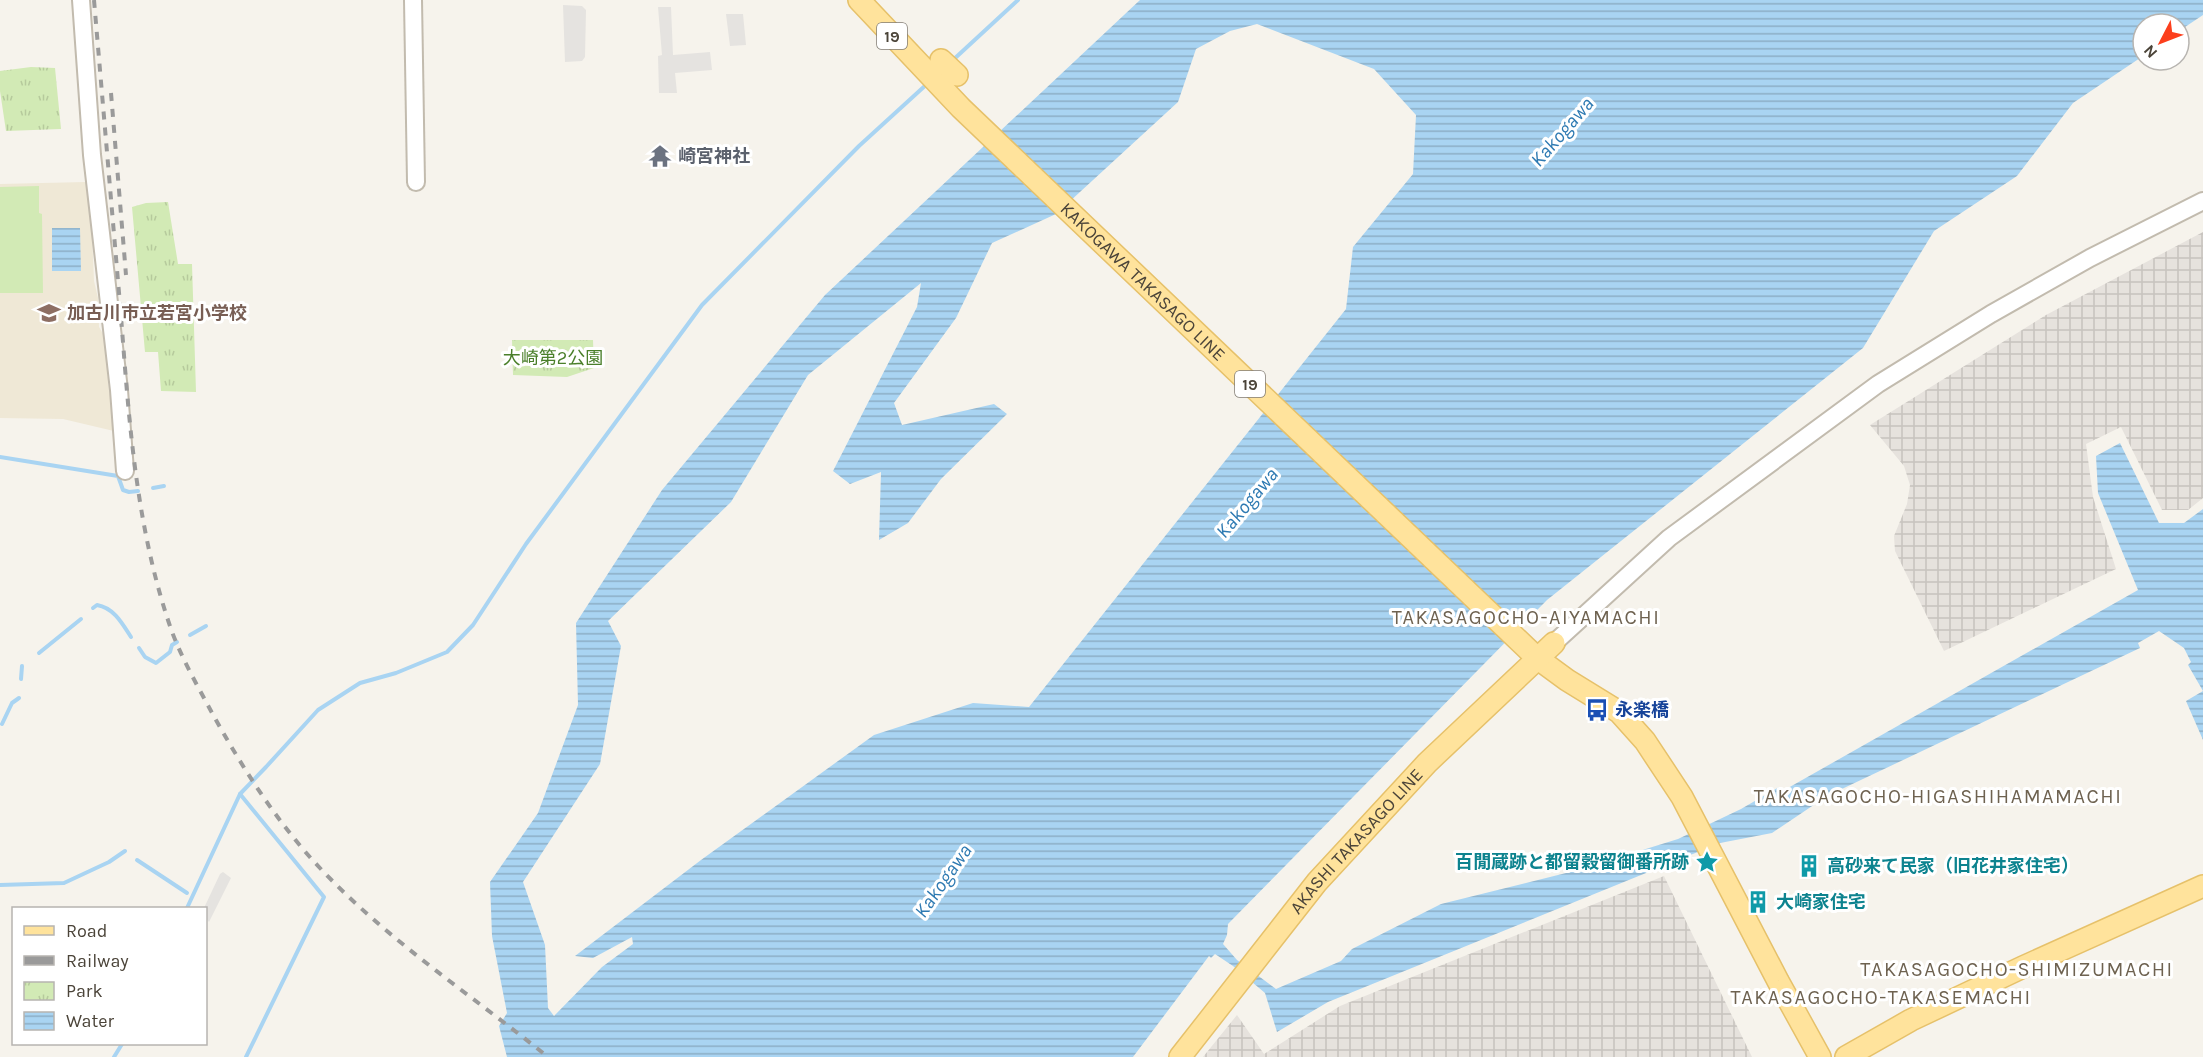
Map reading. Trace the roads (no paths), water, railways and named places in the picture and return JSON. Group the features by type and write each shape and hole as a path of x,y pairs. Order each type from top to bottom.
{"main road":[{"name":"KAKOGAWA TAKASAGO LINE","path":"859,0 950,82 972,118 1533,654 1567,680 1619,712 1637,730 1697,824 1820,1057"},
{"name":"AKASHI TAKASAGO LINE","path":"1180,1057 1317,882 1427,763 1533,654 1554,643"},
{"path":"1846,1057 1911,1020 2203,886"}],"street":[{"path":"81,0 92,155 119,390 125,471"},
{"path":"413,0 416,183"},
{"path":"1554,643 1669,538 1878,384 1991,314 2203,201"}],"water":[{"name":"Kakogawa","path":"1140,0 2203,0 2203,15 2191,23 2191,12 2131,12 2131,64 2073,103 2017,176 1934,231 1863,348 1547,600 1228,924 1223,944 1237,960 1276,989 1341,961 1352,949 1441,904 1578,870 1678,839 1741,809 1779,787 1781,790 1788,788 2138,590 2098,493 2096,456 2120,443 2159,523 2184,523 2203,509 2203,691 2188,665 2191,662 2184,648 2159,631 2138,643 2140,648 1827,796 1772,833 1720,843 1328,1002 1277,1032 1265,993 1215,954 1211,958 1209,956 1133,1057 507,1057 499,1026 507,1013 492,936 490,882 538,813 578,705 576,623 662,490 825,295","holes":["1257,24 1374,69 1416,115 1413,174 1353,247 1346,309 1029,707 973,703 874,735 701,860 575,956 593,958 632,937 633,944 602,967 554,1016 548,1008 545,945 523,882 600,764 621,646 608,621 731,502 808,375 921,283 917,307 833,471 850,484 881,472 879,540 908,523 941,479 1007,414 994,404 902,425 894,403 956,318 992,243 1056,214 1178,102 1196,49 1230,31"]},
{"path":"52,228 80,228 81,271 52,271"},
{"path":"2203,691 2203,740 2186,701"}],"waterway":[{"path":"953,60 1018,0"},
{"path":"187,907 240,794 318,710 360,683 396,673 447,652 473,625 526,544 702,305 859,146 927,84"},
{"path":"0,457 118,476 123,490 138,491"},
{"path":"153,488 164,486"},
{"path":"93,608 97,605 108,609 131,637"},
{"path":"39,653 81,619"},
{"path":"190,635 206,626"},
{"path":"139,648 145,657 156,663 170,652 172,645 177,642"},
{"path":"21,679 22,666"},
{"path":"2,724 12,703 19,698"},
{"path":"240,794 324,897 246,1057"},
{"path":"0,885 64,883 109,862 125,851"},
{"path":"137,860 187,893"},
{"path":"114,1057 121,1045"}],"railway":[{"path":"94,0 127,395 136,474 159,591 180,650 242,765 276,815 329,878 358,906 420,958 548,1057"},
{"path":"111,93 126,275"}],"place":[{"name":"崎宮神社","path":"660,156"},
{"name":"加古川市立若宮小学校","path":"49,313"},
{"name":"永楽橋","path":"1597,710"},
{"name":"百閒蔵跡と都留穀留御番所跡","path":"1707,862"},
{"name":"高砂来て民家（旧花井家住宅）","path":"1809,866"},
{"name":"大崎家住宅","path":"1758,902"}],"district":[{"name":"TAKASAGOCHO-AIYAMACHI","path":"1526,617"},
{"name":"TAKASAGOCHO-HIGASHIHAMAMACHI","path":"1938,796"},
{"name":"TAKASAGOCHO-SHIMIZUMACHI","path":"2017,969"},
{"name":"TAKASAGOCHO-TAKASEMACHI","path":"1881,997"}],"park label":[{"name":"大崎第2公園","path":"553,358"}]}
